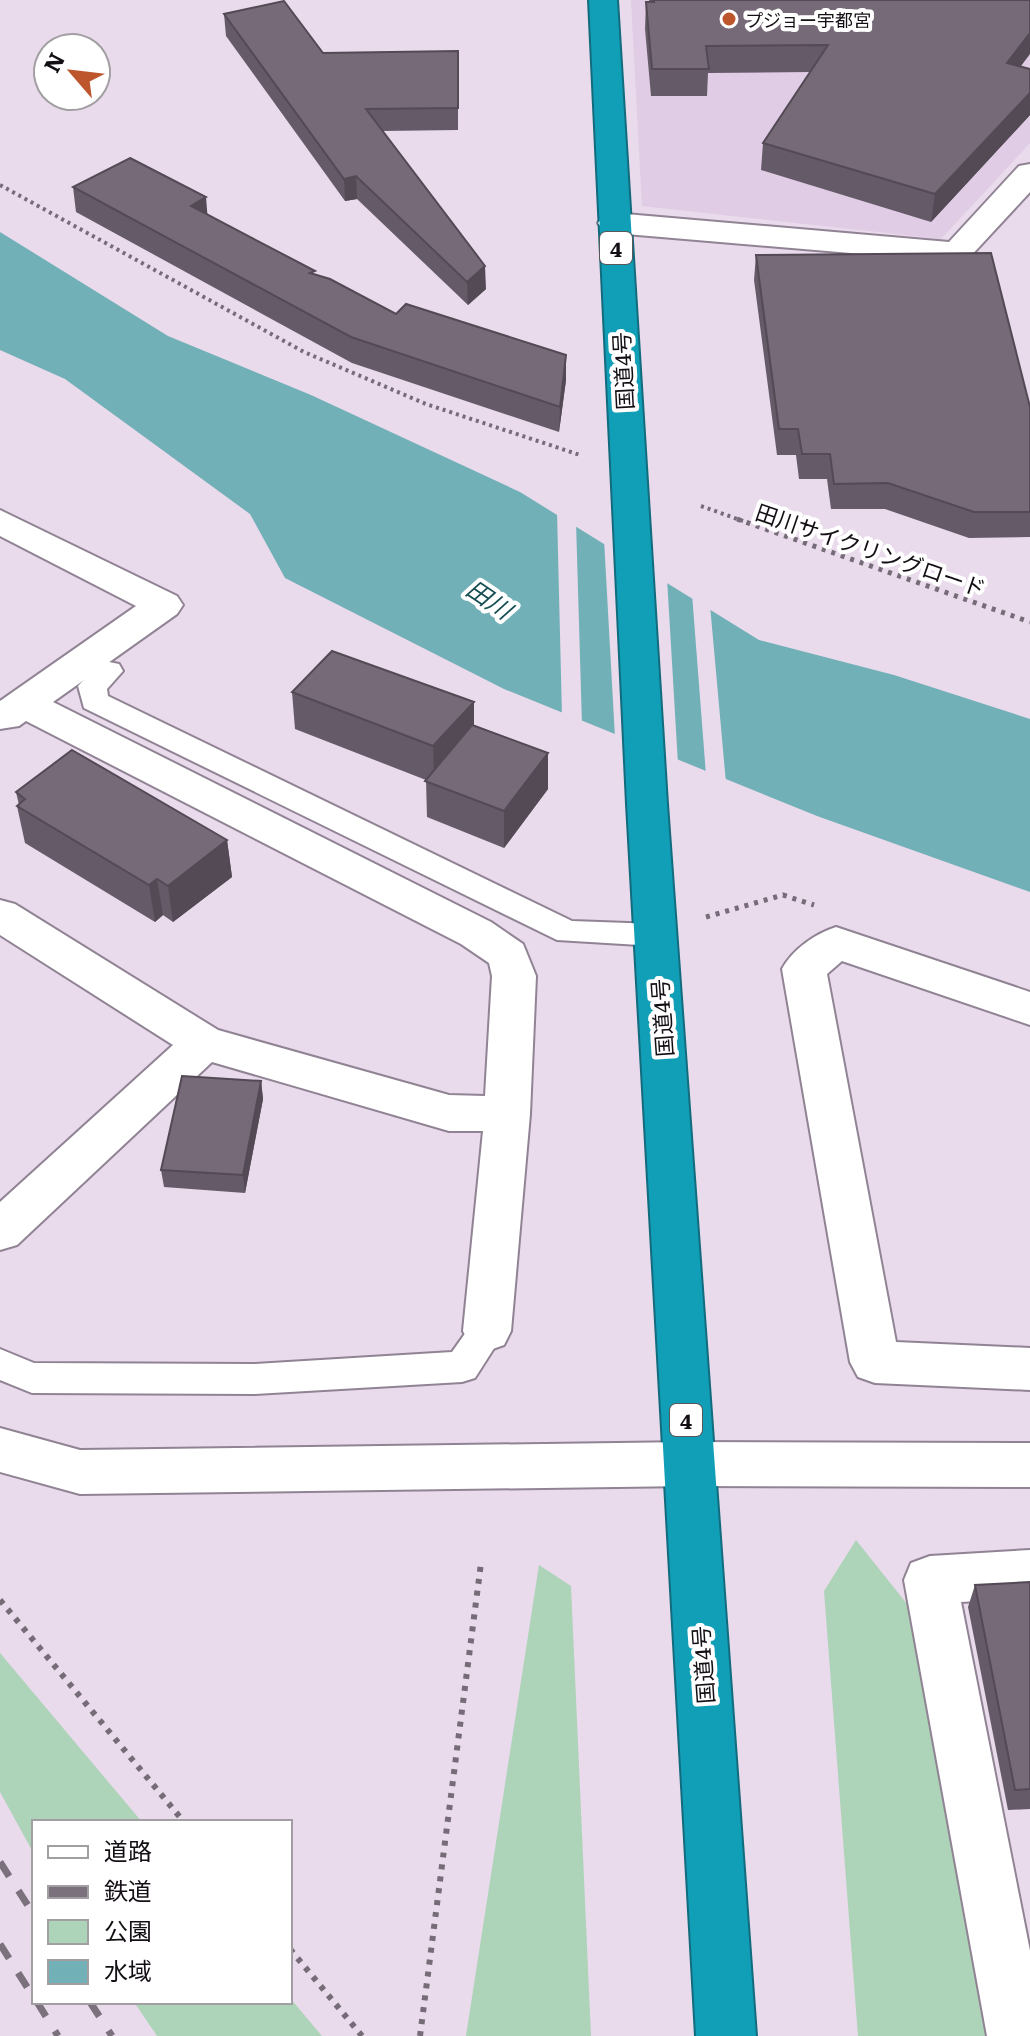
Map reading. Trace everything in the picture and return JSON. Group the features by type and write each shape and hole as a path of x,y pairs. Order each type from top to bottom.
{"highway":[{"name":"国道4号","path":"603,0 647,804 726,2036"}],"street":[{"path":"614,223 957,252 1030,173"},
{"path":"0,521 164,605 12,712 395,892 476,933 508,955 514,976 507,1114 487,1331"},
{"path":"0,915 204,1043 449,1113 507,1114"},
{"path":"1030,1009 836,943 804,969 875,1362 1030,1369"},
{"path":"0,1231 204,1043"},
{"path":"0,1450 80,1472 689,1464 1030,1465"},
{"path":"1017,2036 1013,1922 930,1580 1030,1574"}],"lane":[{"path":"109,671 92,686 94,701 568,932 656,935"},
{"path":"395,892 426,863"},
{"path":"0,1364 32,1378 255,1379 462,1367 487,1331"}],"path":[{"path":"0,185 304,352 426,404 580,455"},
{"name":"田川サイクリングロード","path":"701,506 1030,622"},
{"path":"706,917 783,895"},
{"path":"420,2036 481,1563"},
{"path":"0,1600 182,1820"},
{"path":"292,1951 362,2036"}],"shaded area":[{"path":"631,0 1030,0 1030,143 941,239 642,206"}],"green space":[{"path":"856,1540 911,1609 993,2036 858,2036 824,1591"},
{"path":"539,1565 571,1586 591,2036 466,2036"},
{"path":"0,1653 140,1820 32,1820 32,1850 0,1792"},
{"path":"292,2000 322,2036 157,2036 135,2004 292,2004"}],"water":[{"name":"田川","path":"0,232 168,336 311,395 520,492 759,640 894,675 1030,719 1030,892 817,816 504,689 285,578 250,514 65,379 0,350"}],"pier":[{"path":"557,511 576,522 582,725 562,717"},
{"path":"604,539 667,578 678,764 615,738"},
{"path":"692,594 710,605 726,783 706,775"}],"building":[{"path":"1030,0 1030,33 1007,63 1030,69 1030,93 935,194 763,143 828,45 706,46 709,69 652,69 646,2"},
{"path":"284,1 323,53 458,51 458,108 366,109 485,266 467,282 356,176 344,179 224,14"},
{"path":"130,158 206,197 191,206 315,271 310,273 330,279 396,314 406,304 566,355 560,407 351,337 73,187"},
{"path":"991,253 1030,407 1030,512 974,512 888,483 834,484 830,454 802,454 798,429 779,429 756,255"},
{"path":"332,651 474,702 433,746 292,692"},
{"path":"472,725 548,753 504,811 425,781"},
{"path":"72,750 227,840 168,886 157,879 149,885 17,806 25,799 16,792"},
{"path":"182,1076 261,1081 243,1175 161,1170"},
{"path":"1030,1582 1030,1789 1015,1790 975,1585"}],"railway":[{"path":"0,1862 32,1912"},
{"path":"0,1944 32,1995"},
{"path":"38,2004 58,2036"},
{"path":"91,2004 112,2036"}],"place":[{"name":"プジョー宇都宮","path":"729,19"}]}
